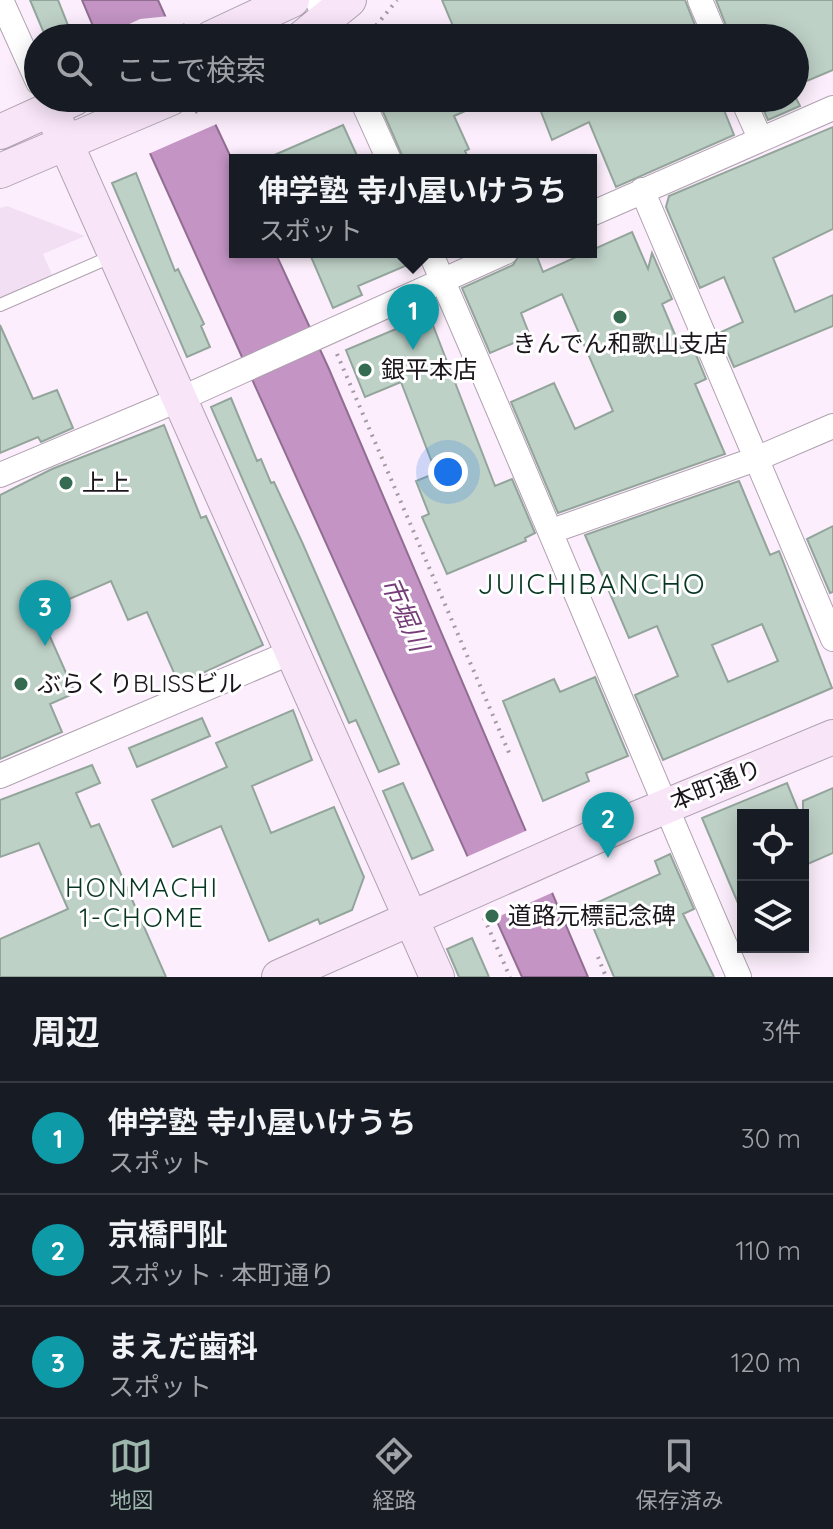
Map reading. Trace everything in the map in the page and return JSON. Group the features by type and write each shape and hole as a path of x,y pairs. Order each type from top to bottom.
{"street":[{"path":"1,0 24,44"},
{"path":"220,24 292,0"},
{"path":"700,0 710,24"},
{"path":"597,211 833,108"},
{"path":"0,132 30,112"},
{"path":"62,112 79,138 115,255 437,977"},
{"path":"0,171 139,112"},
{"path":"367,112 386,154"},
{"path":"748,112 760,138"},
{"path":"642,190 833,639"},
{"path":"432,258 552,531 664,806 739,977"},
{"path":"0,475 334,334 493,258"},
{"path":"552,531 756,459 833,426"},
{"path":"0,776 294,651"},
{"name":"本町通り","path":"412,920 664,806 833,737"},
{"path":"279,977 412,920"}],"lane":[{"path":"0,305 115,255"}],"path":[{"path":"377,24 397,0"},
{"path":"334,334 510,755"},
{"path":"487,925 510,977"},
{"path":"598,957 606,977"}],"shaded area":[{"path":"7,206 85,236 43,254 53,277 0,300 0,208"}],"water":[{"path":"82,0 158,0 169,24 92,24"},
{"name":"市堀川","path":"131,112 210,112 229,154 229,258 278,258 329,369 588,977 522,977"}],"pier":[{"path":"170,16 173,24 129,24 140,19"},
{"path":"127,112 214,112 219,123 146,155"},
{"path":"530,829 556,891 491,920 464,858"}],"building":[{"path":"30,0 58,0 67,24 40,24"},
{"path":"442,0 685,0 694,24 452,24"},
{"path":"716,0 833,0 833,70 809,80 809,24 725,24"},
{"path":"383,112 463,112 454,116 469,149 465,151 466,154 401,154"},
{"path":"541,112 725,112 734,135 616,187 589,122 552,140"},
{"path":"764,112 786,112 768,120"},
{"path":"343,125 356,154 277,154"},
{"path":"833,127 833,229 773,258 795,312 833,295 833,326 734,367 719,333 743,322 724,277 700,288 666,207 669,196"},
{"path":"136,173 175,271 178,269 204,324 201,326 210,347 187,357 112,183"},
{"path":"632,232 648,269 652,253 672,299 662,304 681,349 692,345 706,379 695,384 725,454 558,513 511,402 554,383 575,429 613,411 562,294 521,313 530,336 490,353 462,288 513,265 517,258 537,258 543,272 574,258 597,258 597,248"},
{"path":"312,258 416,258 417,261 358,286 362,295 333,308"},
{"path":"429,315 495,486 512,479 535,533 525,538 526,541 447,574 422,517 429,514 416,481 436,473 401,382 365,397 346,350"},
{"path":"0,325 33,399 57,390 73,428 41,442 38,437 0,453"},
{"path":"231,398 257,461 261,459 271,483 274,482 302,542 399,764 379,772 356,720 349,723 211,407"},
{"path":"164,425 201,518 206,516 263,645 179,684 147,612 128,620 111,581 39,612 75,693 50,704 62,732 0,759 0,495 52,469"},
{"path":"739,481 770,555 779,551 832,688 663,760 635,695 678,676 657,626 629,638 585,535","holes":["762,624 778,661 728,682 712,645"]},
{"path":"833,526 833,592 830,593 807,539"},
{"path":"595,677 628,756 586,773 589,781 543,801 503,701 554,679 560,692"},
{"path":"293,710 312,760 252,786 271,833 334,807 364,877 352,910 320,924 318,919 269,941 221,826 173,847 152,800 227,767 216,743"},
{"path":"202,718 210,736 137,767 129,748"},
{"path":"92,765 100,783 76,793 91,827 99,824 166,977 0,977 0,939 68,909 39,843 0,857 0,800"},
{"path":"403,783 433,850 412,859 383,791"},
{"path":"787,783 798,809 737,809 737,901 702,818"},
{"path":"833,788 833,853 809,863 809,809 803,809 803,801"},
{"path":"670,854 694,909 683,914 714,977 614,977 585,908 660,874 655,861"},
{"path":"472,938 489,977 459,977 447,949"}],"place":[{"name":"きんでん和歌山支店","path":"620,317"},
{"name":"伸学塾 寺小屋いけうち","path":"413,350"},
{"name":"銀平本店","path":"365,370"},
{"name":"上上","path":"66,483"},
{"name":"まえだ歯科","path":"45,646"},
{"name":"ぶらくりBLISSビル","path":"21,684"},
{"name":"京橋門阯","path":"608,858"},
{"name":"道路元標記念碑","path":"492,916"}],"district":[{"name":"JUICHIBANCHO","path":"592,584"},
{"name":"HONMACHI 1-CHOME","path":"142,903"}]}
